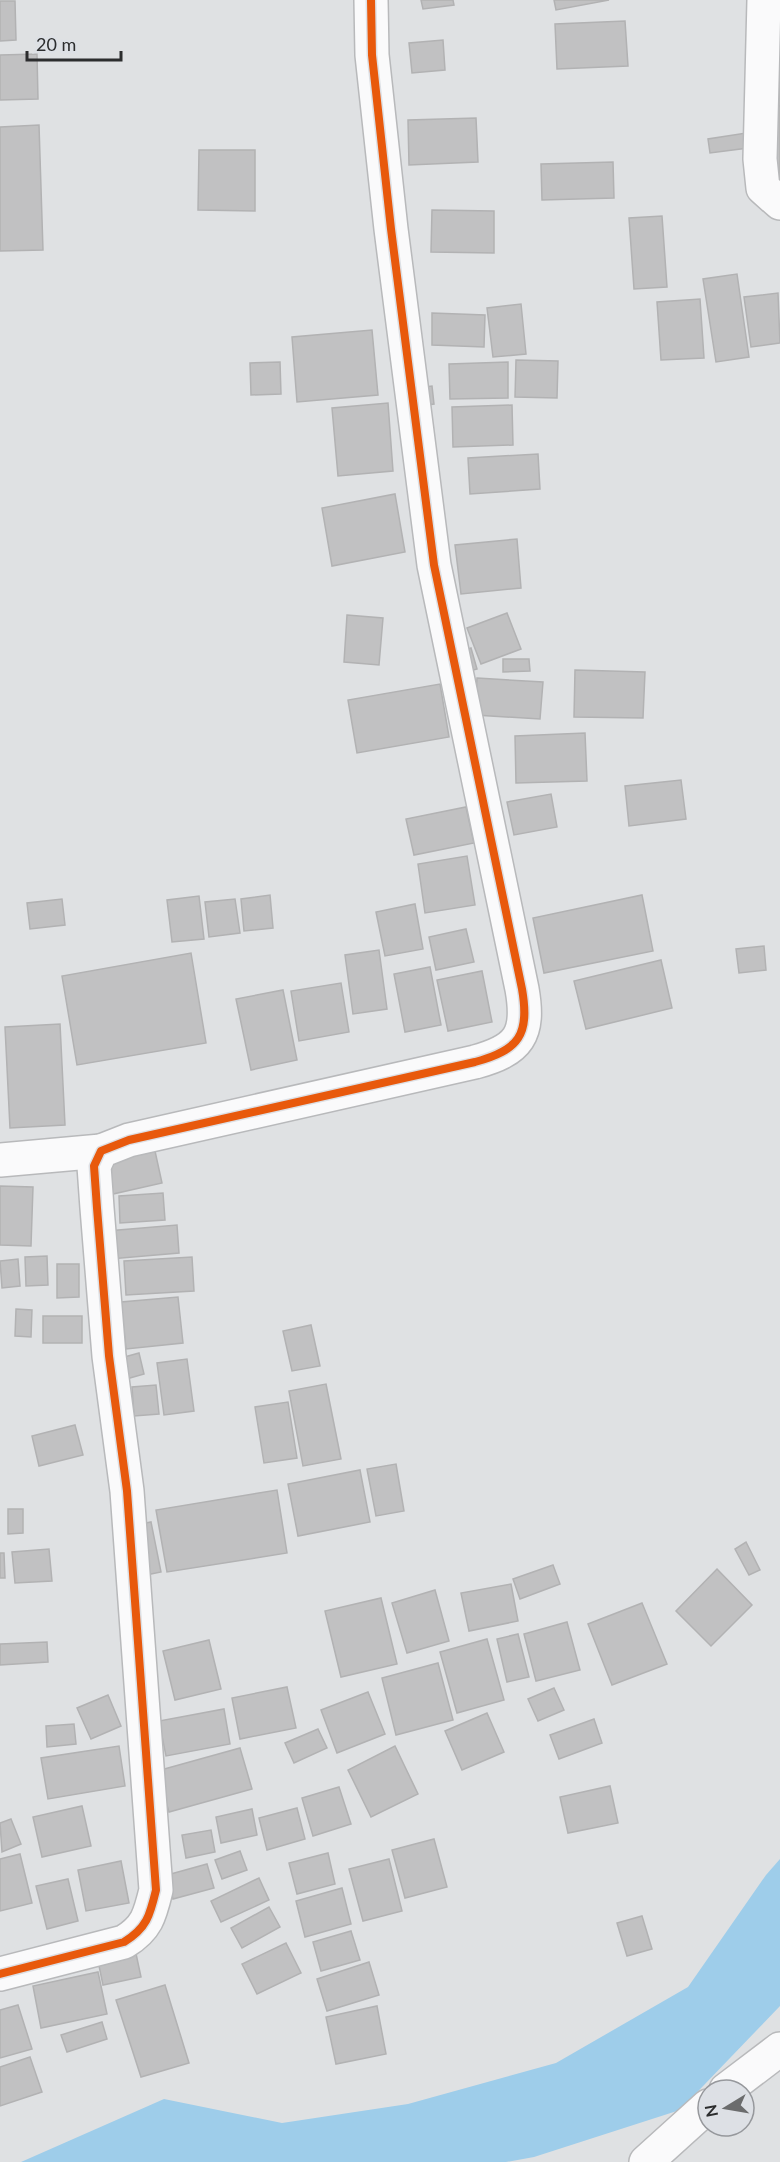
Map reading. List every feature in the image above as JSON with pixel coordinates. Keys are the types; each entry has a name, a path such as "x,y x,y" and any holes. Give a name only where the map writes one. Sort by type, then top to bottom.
{"street":[{"path":"0,1160 101,1151 129,1140 475,1062 500,1055 514,1044 524,1029 526,1011 522,989 429,528 391,229 372,55 371,0"},
{"path":"764,0 760,159 763,188 780,203"},
{"path":"0,1974 124,1942 140,1933 150,1915 156,1890 127,1491 109,1356 97,1208 94,1166 101,1151"},
{"path":"742,2078 780,2049"},
{"path":"646,2162 696,2117"}],"water":[{"path":"780,1859 780,2006 711,2078 696,2078 696,2093 680,2110 534,2157 506,2162 21,2162 164,2099 282,2123 408,2104 556,2063 688,1987 766,1875"}],"building":[{"path":"421,0 453,0 454,5 423,9"},
{"path":"554,0 609,0 556,10"},
{"path":"0,1 15,1 16,40 0,41"},
{"path":"625,21 628,66 557,69 555,24"},
{"path":"443,40 445,70 412,73 409,43"},
{"path":"780,42 780,106 772,105 774,43"},
{"path":"37,54 38,99 0,100 0,55"},
{"path":"772,105 780,106 780,179 772,179"},
{"path":"476,118 478,162 409,165 408,120"},
{"path":"39,125 43,250 0,251 0,127"},
{"path":"746,133 748,148 710,153 708,139"},
{"path":"199,150 255,150 255,211 198,210"},
{"path":"613,162 614,198 542,200 541,164"},
{"path":"432,210 494,211 494,253 431,252"},
{"path":"662,216 667,287 634,289 629,218"},
{"path":"737,274 749,357 716,362 703,279"},
{"path":"778,293 780,343 751,347 744,297"},
{"path":"700,299 704,358 661,360 657,302"},
{"path":"521,304 526,354 493,357 487,308"},
{"path":"432,313 485,315 484,347 432,345"},
{"path":"372,330 378,395 297,402 292,337"},
{"path":"516,360 558,361 557,398 515,397"},
{"path":"280,362 281,394 251,395 250,363"},
{"path":"508,362 508,398 450,399 449,364"},
{"path":"432,386 434,404 419,406 417,388"},
{"path":"388,403 393,471 338,476 332,408"},
{"path":"512,405 513,445 453,447 452,407"},
{"path":"538,454 540,489 470,494 468,458"},
{"path":"395,494 405,552 332,566 322,508"},
{"path":"517,539 521,588 461,594 455,545"},
{"path":"507,613 521,649 481,664 467,628"},
{"path":"347,615 383,618 379,665 344,662"},
{"path":"471,648 477,669 462,673 457,653"},
{"path":"503,659 529,659 530,671 503,672"},
{"path":"575,670 645,672 643,718 574,717"},
{"path":"477,678 543,682 540,719 475,715"},
{"path":"440,684 449,737 357,753 348,700"},
{"path":"585,733 587,781 516,783 515,736"},
{"path":"681,780 686,819 629,826 625,786"},
{"path":"551,794 557,827 514,835 507,802"},
{"path":"466,807 474,843 414,855 406,819"},
{"path":"467,856 475,905 425,913 418,864"},
{"path":"270,895 273,928 244,931 241,899"},
{"path":"642,895 653,951 544,973 533,918"},
{"path":"199,896 204,939 172,942 167,900"},
{"path":"62,899 65,925 30,929 27,903"},
{"path":"235,899 240,933 209,937 205,902"},
{"path":"415,904 423,949 385,956 376,912"},
{"path":"466,929 474,962 436,970 429,937"},
{"path":"764,946 766,970 739,973 736,949"},
{"path":"379,950 387,1009 353,1014 345,955"},
{"path":"191,953 206,1043 77,1065 62,976"},
{"path":"661,960 672,1008 586,1029 574,981"},
{"path":"430,967 441,1025 405,1032 394,974"},
{"path":"482,971 492,1022 448,1031 437,980"},
{"path":"341,983 349,1032 299,1041 291,991"},
{"path":"283,990 297,1060 251,1070 236,999"},
{"path":"60,1024 65,1125 10,1128 5,1027"},
{"path":"153,1142 162,1183 113,1194 104,1152"},
{"path":"0,1186 33,1187 31,1246 0,1245"},
{"path":"163,1193 165,1220 120,1223 119,1196"},
{"path":"177,1225 179,1253 110,1259 107,1231"},
{"path":"47,1256 48,1285 26,1286 25,1257"},
{"path":"192,1257 194,1291 126,1295 124,1261"},
{"path":"18,1259 20,1286 2,1288 0,1261"},
{"path":"57,1264 79,1264 79,1297 57,1298"},
{"path":"178,1297 183,1343 126,1349 121,1302"},
{"path":"16,1309 32,1310 31,1337 15,1336"},
{"path":"43,1316 82,1316 82,1343 43,1343"},
{"path":"311,1325 320,1366 292,1371 283,1331"},
{"path":"139,1353 144,1374 116,1382 110,1361"},
{"path":"187,1359 194,1411 164,1415 157,1363"},
{"path":"326,1384 341,1459 303,1466 289,1391"},
{"path":"156,1385 159,1414 134,1416 132,1387"},
{"path":"288,1402 297,1458 264,1463 255,1407"},
{"path":"75,1425 83,1455 39,1466 32,1436"},
{"path":"396,1464 404,1511 376,1516 367,1469"},
{"path":"360,1470 370,1522 298,1536 288,1484"},
{"path":"277,1490 287,1553 167,1572 156,1510"},
{"path":"8,1509 23,1509 23,1533 8,1534"},
{"path":"151,1522 161,1572 141,1576 131,1526"},
{"path":"746,1542 760,1570 749,1575 735,1549"},
{"path":"49,1549 52,1581 15,1583 12,1552"},
{"path":"0,1553 4,1553 5,1578 0,1578"},
{"path":"553,1565 560,1584 520,1599 513,1579"},
{"path":"717,1569 752,1605 711,1646 676,1611"},
{"path":"511,1584 518,1621 469,1631 461,1593"},
{"path":"435,1590 449,1641 407,1653 392,1603"},
{"path":"381,1598 397,1664 341,1677 325,1611"},
{"path":"642,1603 667,1664 612,1685 588,1624"},
{"path":"567,1622 580,1670 536,1681 524,1634"},
{"path":"518,1634 529,1677 507,1682 497,1639"},
{"path":"487,1639 504,1700 457,1713 440,1652"},
{"path":"209,1640 221,1689 175,1700 163,1651"},
{"path":"47,1642 48,1662 0,1665 0,1644"},
{"path":"438,1663 453,1720 396,1735 382,1678"},
{"path":"287,1687 296,1728 240,1739 232,1698"},
{"path":"554,1688 564,1710 538,1721 528,1699"},
{"path":"368,1692 385,1734 337,1753 321,1710"},
{"path":"108,1695 121,1726 91,1739 77,1708"},
{"path":"224,1709 230,1744 166,1756 159,1721"},
{"path":"487,1713 504,1752 462,1770 445,1731"},
{"path":"594,1719 602,1743 559,1759 550,1735"},
{"path":"74,1724 76,1744 47,1747 46,1726"},
{"path":"318,1729 327,1748 294,1763 285,1743"},
{"path":"119,1746 125,1786 48,1799 41,1758"},
{"path":"395,1746 418,1794 371,1817 348,1770"},
{"path":"240,1748 252,1789 169,1812 157,1771"},
{"path":"610,1786 618,1823 568,1833 560,1797"},
{"path":"339,1787 351,1824 313,1836 302,1798"},
{"path":"82,1806 91,1846 42,1857 33,1817"},
{"path":"297,1808 305,1839 267,1850 259,1818"},
{"path":"252,1809 257,1835 221,1843 216,1817"},
{"path":"11,1819 21,1844 2,1852 0,1823"},
{"path":"211,1830 215,1852 186,1858 182,1835"},
{"path":"434,1839 447,1887 405,1898 392,1850"},
{"path":"240,1851 247,1870 222,1879 215,1860"},
{"path":"328,1853 335,1884 297,1894 289,1863"},
{"path":"20,1854 32,1903 0,1911 0,1859"},
{"path":"389,1859 402,1911 363,1921 349,1869"},
{"path":"121,1861 129,1903 86,1911 78,1870"},
{"path":"207,1864 214,1888 173,1899 167,1875"},
{"path":"259,1878 269,1900 221,1922 211,1901"},
{"path":"68,1879 78,1921 47,1929 36,1886"},
{"path":"342,1888 351,1924 305,1937 296,1901"},
{"path":"269,1907 280,1927 242,1948 231,1928"},
{"path":"642,1916 652,1949 627,1956 617,1923"},
{"path":"351,1931 360,1960 321,1971 313,1942"},
{"path":"286,1943 301,1973 257,1994 242,1964"},
{"path":"135,1949 141,1977 103,1985 97,1956"},
{"path":"369,1962 379,1995 327,2011 317,1979"},
{"path":"98,1972 107,2014 41,2028 33,1986"},
{"path":"165,1985 189,2063 141,2077 116,2000"},
{"path":"18,2005 32,2049 0,2058 0,2010"},
{"path":"377,2006 386,2054 336,2064 326,2017"},
{"path":"102,2022 107,2039 67,2052 61,2035"},
{"path":"30,2057 42,2092 0,2106 0,2067"}],"cycle path":[{"path":"0,1974 124,1942 143,1926 152,1907 156,1890 127,1491 109,1356 97,1208 94,1166 101,1151 129,1140 475,1062 502,1052 511,1046 522,1029 524,1018 522,989 434,565 391,229 372,55 371,0"}]}
